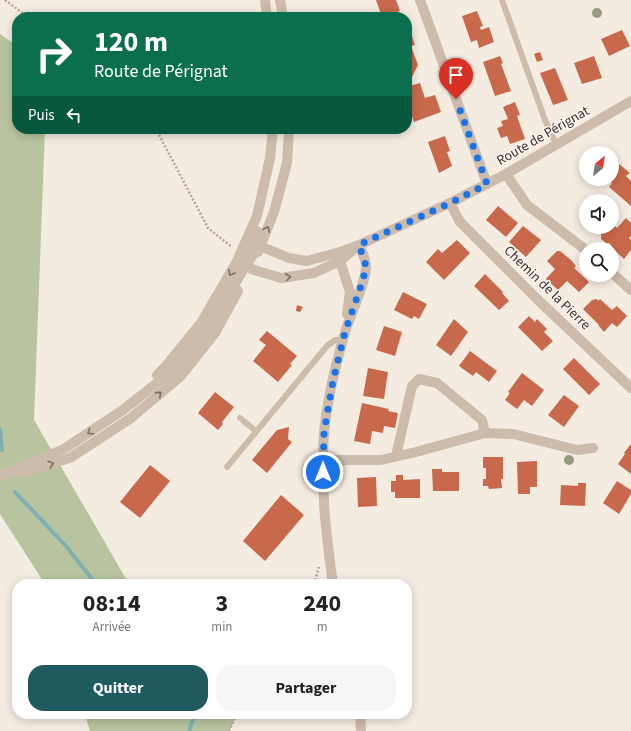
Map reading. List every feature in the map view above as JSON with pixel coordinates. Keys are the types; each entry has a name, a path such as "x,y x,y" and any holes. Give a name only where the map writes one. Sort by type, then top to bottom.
{"street":[{"path":"265,0 266,12"},
{"path":"280,0 282,12"},
{"path":"420,0 487,184"},
{"name":"Route de Pérignat","path":"340,256 359,245 450,203 506,174 631,101"},
{"path":"246,262 270,158 272,134"},
{"path":"0,480 70,458 131,418 181,376 215,333 246,262 263,215 275,165 278,134"},
{"path":"0,476 64,449 123,410 166,366 260,246 274,212 287,163 289,134"},
{"path":"506,174 527,205 579,245"},
{"name":"Chemin de la Pierre","path":"450,203 460,222 537,299 631,388"},
{"path":"332,579 324,507 324,432 333,381 344,336 363,280 366,266 359,245"},
{"path":"260,246 289,258 307,261 340,256"},
{"path":"246,262 281,278 314,273 340,256"},
{"path":"340,256 350,292 344,336"},
{"path":"619,279 631,290"},
{"path":"396,456 412,386 419,379 437,383 482,420 485,433"},
{"path":"323,460 381,460 485,433 513,434 577,450 593,448"},
{"path":"360,719 361,731"}],"lane":[{"path":"502,0 545,120 556,144"},
{"path":"227,467 327,346 344,336"},
{"path":"240,418 256,431"}],"path":[{"path":"5,0 21,12"},
{"path":"159,134 208,228 246,262"},
{"path":"229,731 235,719"}],"green space":[{"path":"0,34 12,42 12,134 45,134 34,420 126,579 42,579 0,514"},
{"path":"86,719 235,719 229,731 90,731"}],"building":[{"path":"376,0 396,0 400,11 380,12"},
{"path":"477,11 483,26 480,27 481,30 489,27 494,42 479,48 477,40 471,42 462,16"},
{"path":"622,30 630,46 609,56 601,39"},
{"path":"412,36 415,45 412,46"},
{"path":"412,49 418,65 412,77"},
{"path":"540,52 543,60 537,62 534,54"},
{"path":"500,56 503,63 501,64 511,91 495,96 483,62"},
{"path":"594,56 602,78 582,84 574,63"},
{"path":"555,68 568,100 553,105 540,73"},
{"path":"420,83 425,98 435,95 441,112 414,122 412,116 412,85"},
{"path":"515,102 520,115 517,116 525,139 510,144 507,136 501,138 497,128 503,126 501,121 508,119 503,107"},
{"path":"445,136 450,151 447,152 452,166 439,173 428,142"},
{"path":"619,164 630,173 626,176 631,181 631,206 619,194 609,187 619,186"},
{"path":"498,206 518,223 506,237 486,220"},
{"path":"626,218 631,223 631,236 629,238 631,240 631,250 624,259 619,254 619,242 605,242 601,239 601,234 619,234 619,226"},
{"path":"523,226 541,240 526,257 509,242"},
{"path":"457,240 470,253 444,280 426,262 438,249 442,253"},
{"path":"557,251 560,251 576,266 574,268 579,273 579,282 589,282 579,292 567,281 558,290 546,279 555,269 547,261"},
{"path":"485,274 503,292 502,293 509,301 499,310 474,286"},
{"path":"403,292 427,304 419,319 414,316 412,319 394,310"},
{"path":"597,299 598,301 600,299 612,310 617,306 627,316 617,327 612,323 604,332 583,309 592,300"},
{"path":"297,305 303,307 300,312 296,311"},
{"path":"529,316 535,322 537,319 547,329 544,332 553,341 542,351 518,327"},
{"path":"454,319 468,332 451,356 436,345"},
{"path":"384,326 402,332 395,356 376,350"},
{"path":"267,331 297,356 290,364 292,365 278,382 253,361 266,345 259,340"},
{"path":"470,351 497,371 489,382 476,372 473,376 459,366"},
{"path":"574,358 600,384 589,395 563,369"},
{"path":"368,368 388,372 384,399 363,396"},
{"path":"522,373 544,390 532,406 524,400 517,409 505,400 510,393 508,392"},
{"path":"215,392 234,407 222,422 223,424 218,430 198,413"},
{"path":"564,395 579,406 564,427 548,415"},
{"path":"362,403 389,409 388,411 398,413 395,428 384,426 383,433 372,431 370,444 354,441"},
{"path":"289,427 288,439 292,442 267,473 252,460 277,430"},
{"path":"631,445 631,474 618,464"},
{"path":"483,457 503,457 503,479 501,479 502,488 489,489 488,486 483,486 483,479 486,479 486,468 483,468"},
{"path":"537,461 537,487 530,487 530,494 518,494 517,462"},
{"path":"150,465 170,481 140,518 120,502"},
{"path":"432,469 442,469 442,472 459,472 459,491 433,491"},
{"path":"396,475 403,475 403,480 420,479 420,498 395,498 395,492 391,492 391,481 396,481"},
{"path":"376,477 377,506 358,507 357,478"},
{"path":"617,481 631,490 631,494 619,514 603,503"},
{"path":"578,483 586,483 585,506 560,505 561,485 578,486"},
{"path":"281,495 304,515 265,561 243,541"}],"waterway":[{"path":"0,430 2,450"},
{"path":"15,492 65,545 92,579"},
{"path":"189,731 193,719"}],"route":[{"path":"323,472 324,432 333,381 345,332 363,280 366,266 359,245 420,218 487,184 456,99"}]}
